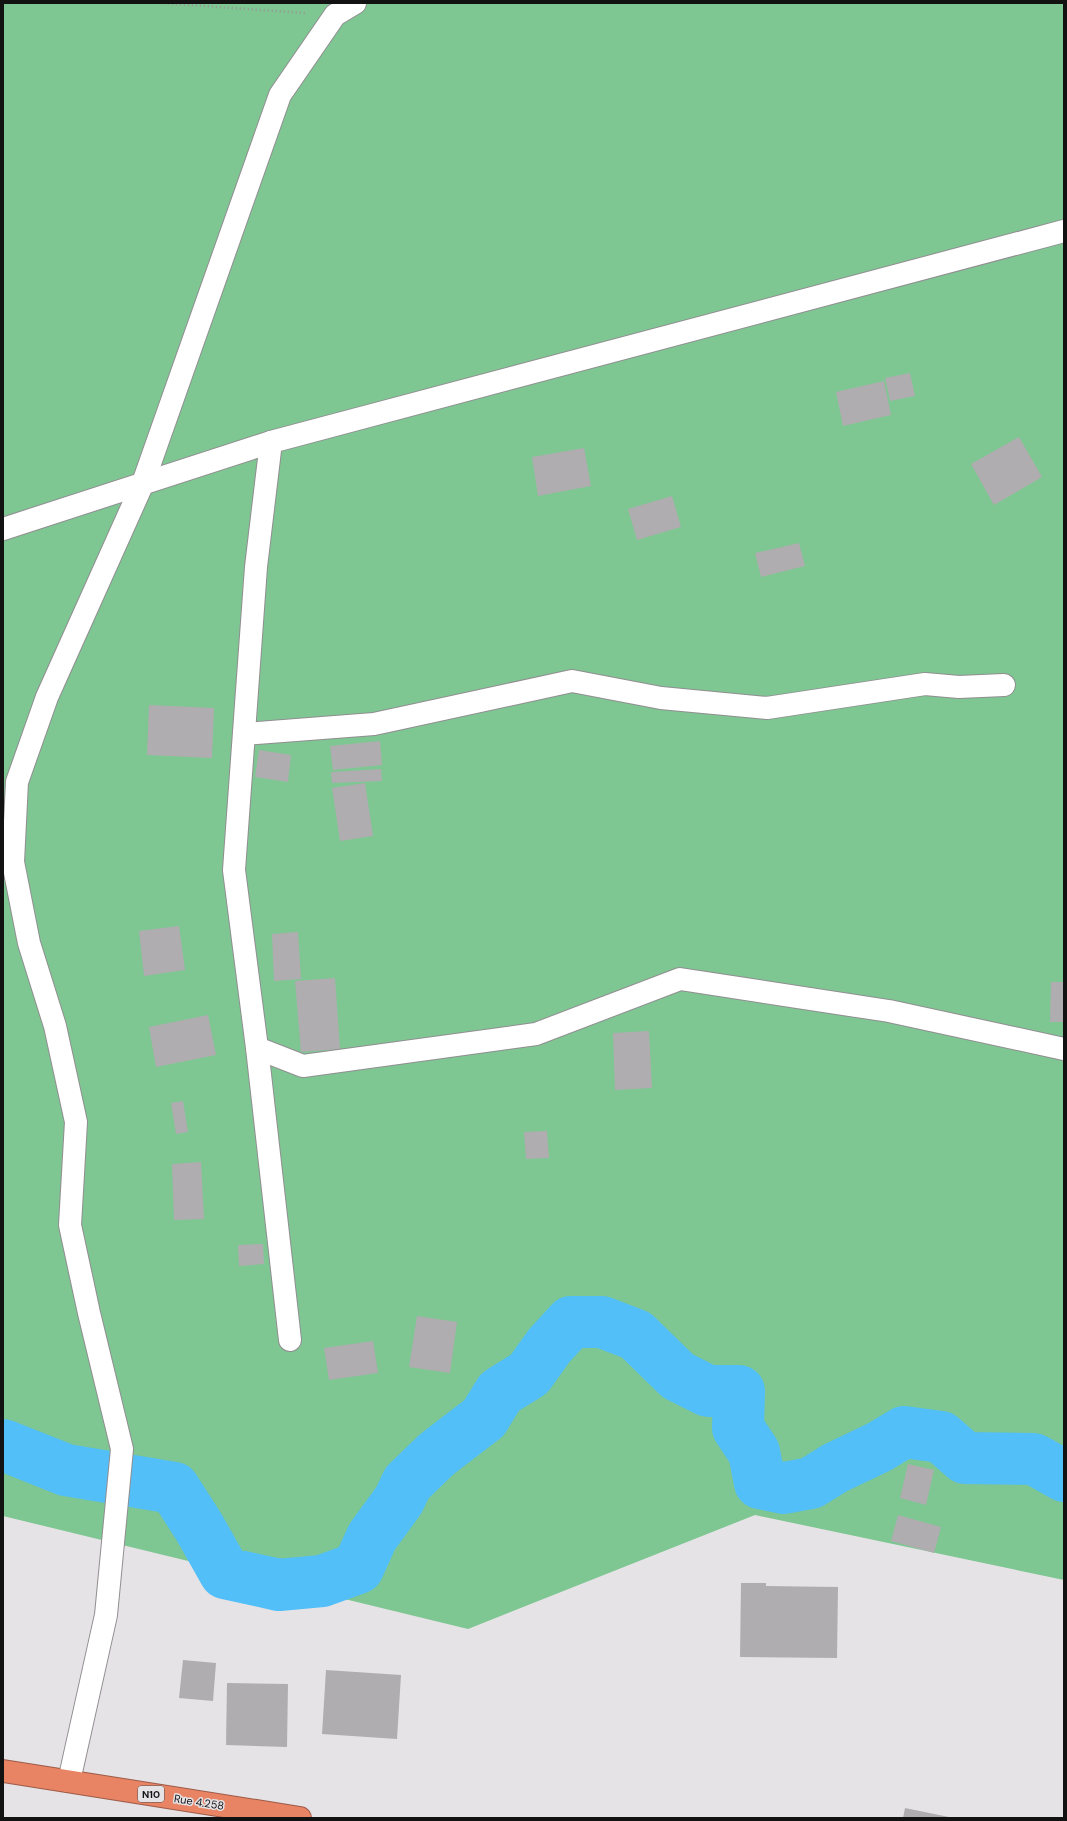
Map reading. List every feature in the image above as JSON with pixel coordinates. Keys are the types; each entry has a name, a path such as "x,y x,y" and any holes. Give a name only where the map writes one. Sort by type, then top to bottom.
{"highway":[{"name":"Rue 4.258","path":"3,1771 300,1818"}],"street":[{"path":"69,1781 106,1615 122,1449 89,1313 70,1225 76,1122 55,1026 29,943 13,862 17,782 47,697 143,484 280,95 335,15 355,3"},
{"path":"3,529 271,442 1064,231"},
{"path":"271,442 256,568 234,870 257,1048 290,1340"},
{"path":"244,734 374,724 572,681 661,698 766,708 925,684 959,687 1004,685"},
{"path":"257,1048 303,1066 536,1034 680,979 889,1011 1064,1049"}],"path":[{"path":"160,3 335,15"}],"green space":[{"path":"3,3 1064,3 1064,1580 755,1515 468,1629 3,1516"}],"building":[{"path":"910,373 915,396 890,401 885,378"},
{"path":"884,381 891,415 843,426 836,392"},
{"path":"1019,437 1042,477 994,505 971,464"},
{"path":"584,448 591,486 538,496 532,457"},
{"path":"672,496 681,527 637,540 628,509"},
{"path":"799,543 805,566 761,577 755,553"},
{"path":"149,705 214,708 212,758 147,755"},
{"path":"380,741 382,765 333,770 330,746"},
{"path":"259,750 291,755 288,782 255,777"},
{"path":"381,769 382,781 332,783 331,772"},
{"path":"365,783 373,836 340,841 332,788"},
{"path":"179,926 185,970 144,976 139,931"},
{"path":"298,932 301,979 274,981 272,934"},
{"path":"335,978 340,1049 301,1052 295,981"},
{"path":"1051,982 1064,982 1064,1022 1050,1022"},
{"path":"208,1015 216,1055 156,1067 149,1027"},
{"path":"649,1031 652,1088 615,1090 613,1033"},
{"path":"183,1101 188,1132 176,1134 171,1103"},
{"path":"547,1131 549,1158 526,1159 524,1132"},
{"path":"201,1162 204,1219 174,1220 172,1164"},
{"path":"263,1244 264,1264 239,1266 238,1245"},
{"path":"417,1316 457,1322 450,1373 409,1367"},
{"path":"373,1341 378,1373 329,1380 324,1348"},
{"path":"908,1464 934,1470 926,1505 900,1498"},
{"path":"898,1515 941,1527 934,1553 891,1541"},
{"path":"741,1583 766,1583 766,1586 838,1587 837,1658 740,1657"},
{"path":"183,1660 216,1663 213,1701 179,1698"},
{"path":"326,1670 401,1675 397,1739 322,1734"},
{"path":"227,1683 288,1684 287,1747 226,1745"},
{"path":"905,1808 949,1817 949,1818 903,1818"}],"waterway":[{"path":"3,1445 66,1470 174,1488 199,1527 225,1573 279,1585 322,1581 358,1568 372,1537 399,1500 407,1483 437,1454 484,1418 500,1392 529,1374 549,1346 571,1322 602,1322 636,1335 678,1376 708,1391 739,1391 738,1428 754,1452 760,1483 784,1488 811,1483 835,1468 879,1447 904,1432 941,1437 965,1458 1034,1459 1064,1476"}]}
